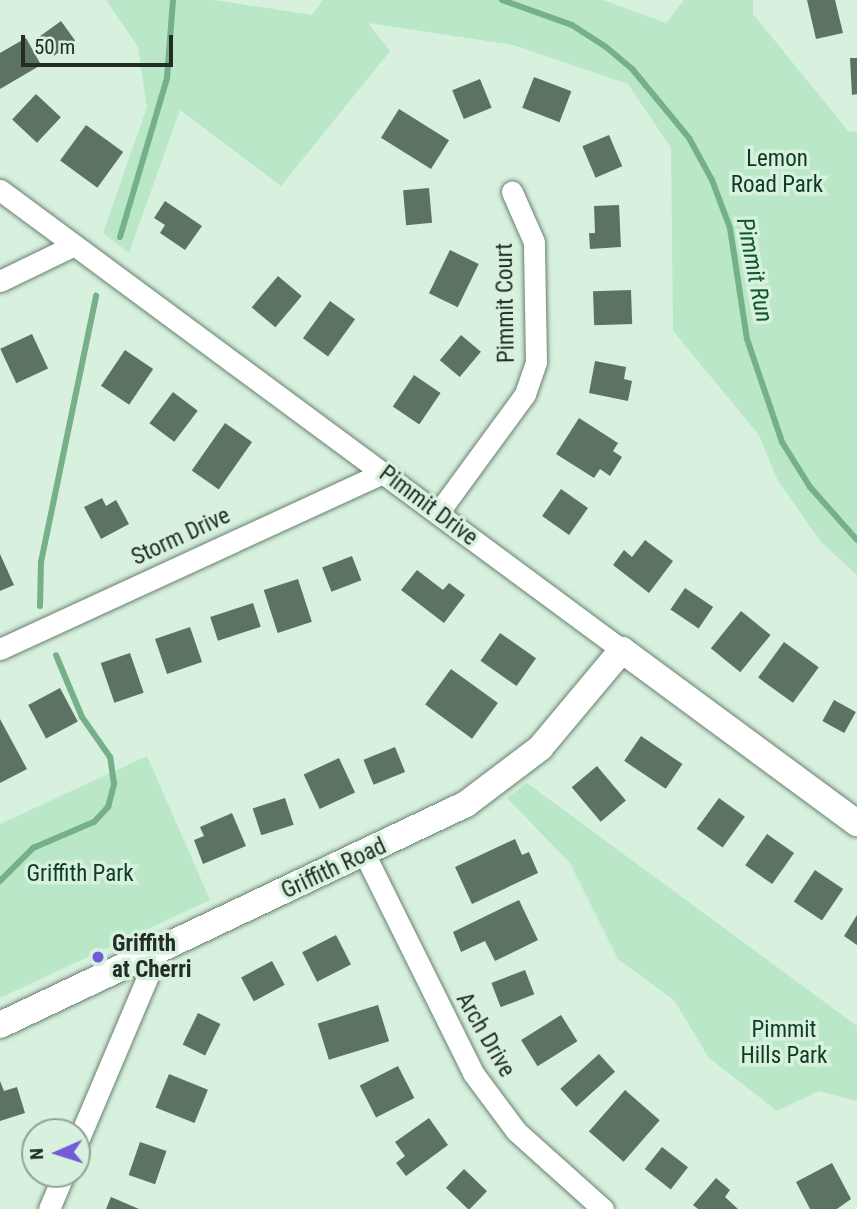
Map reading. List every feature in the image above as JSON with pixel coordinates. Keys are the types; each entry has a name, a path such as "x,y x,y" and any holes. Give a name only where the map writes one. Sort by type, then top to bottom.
{"street":[{"name":"Pimmit Drive","path":"0,190 857,822"},
{"name":"Pimmit Court","path":"438,513 525,394 536,362 534,242 512,192"},
{"path":"0,281 74,245"},
{"name":"Storm Drive","path":"0,649 383,472"},
{"name":"Griffith Road","path":"0,1025 456,810 520,765 574,712 622,650"},
{"name":"Arch Drive","path":"365,855 473,1073 516,1131 603,1209"},
{"path":"88,1118 158,952"},
{"path":"49,1209 58,1188"}],"green space":[{"name":"Lemon Road Park","path":"106,0 214,0 312,15 323,0 603,0 666,23 684,0 753,0 753,14 849,132 857,131 857,575 820,541 777,479 759,435 673,331 671,148 628,84 513,45 368,23 390,51 281,186 180,110 129,253 103,233 147,107 138,47"},
{"name":"Griffith Park","path":"147,756 210,900 0,998 0,824"},
{"name":"Pimmit Hills Park","path":"527,783 857,1026 857,1101 819,1091 777,1111 709,1058 674,1000 618,959 570,863 507,798"}],"building":[{"path":"807,0 835,0 843,33 816,39"},
{"path":"61,21 75,40 54,56 40,36"},
{"path":"26,38 41,65 0,89 0,53"},
{"path":"850,58 857,58 857,94 852,95"},
{"path":"534,77 571,91 560,122 522,108"},
{"path":"480,79 492,108 464,119 452,90"},
{"path":"36,94 61,117 37,143 12,120"},
{"path":"399,109 449,140 431,169 381,138"},
{"path":"86,125 123,152 97,188 60,161"},
{"path":"609,135 622,166 596,178 582,146"},
{"path":"429,188 432,223 406,225 403,190"},
{"path":"165,201 202,226 185,250 160,233 165,225 154,218"},
{"path":"619,205 621,247 590,249 589,233 595,233 594,206"},
{"path":"450,250 479,264 458,307 429,293"},
{"path":"278,276 302,296 275,327 252,307"},
{"path":"631,290 632,324 594,325 593,291"},
{"path":"330,301 355,319 328,356 303,338"},
{"path":"32,334 48,368 16,383 0,349"},
{"path":"461,335 481,352 460,377 440,360"},
{"path":"125,350 153,369 129,405 101,386"},
{"path":"595,361 626,367 624,379 632,381 628,401 589,393"},
{"path":"414,375 441,393 419,424 393,407"},
{"path":"173,392 198,411 174,442 150,423"},
{"path":"579,418 618,443 613,451 622,457 610,476 600,469 594,478 556,454"},
{"path":"225,423 252,442 219,489 192,471"},
{"path":"561,489 588,508 569,535 542,516"},
{"path":"102,498 106,506 116,500 129,524 101,539 84,507"},
{"path":"645,540 673,561 649,593 613,565 624,550 632,557"},
{"path":"0,554 14,585 0,591"},
{"path":"352,556 361,580 331,592 322,567"},
{"path":"417,570 443,590 449,583 465,595 444,623 401,590"},
{"path":"298,579 312,622 278,633 264,590"},
{"path":"685,588 713,607 699,629 670,610"},
{"path":"253,603 261,627 218,641 210,617"},
{"path":"741,611 771,635 740,672 711,648"},
{"path":"190,627 202,662 167,674 155,639"},
{"path":"500,633 536,658 517,686 480,661"},
{"path":"784,642 819,667 793,703 758,678"},
{"path":"130,653 144,693 114,703 101,663"},
{"path":"451,669 498,703 472,739 425,705"},
{"path":"60,688 78,722 46,738 28,705"},
{"path":"834,700 856,712 844,733 822,721"},
{"path":"0,719 27,769 0,783"},
{"path":"641,736 682,764 666,789 624,761"},
{"path":"395,747 405,772 374,785 363,760"},
{"path":"339,758 355,792 320,809 304,774"},
{"path":"597,766 626,800 601,822 572,787"},
{"path":"285,798 294,825 261,835 253,809"},
{"path":"719,798 745,817 723,848 697,829"},
{"path":"232,813 246,846 203,864 194,840 204,836 200,827"},
{"path":"767,834 794,853 772,884 745,865"},
{"path":"515,839 522,855 529,852 538,873 472,904 455,867"},
{"path":"815,870 843,889 822,921 794,902"},
{"path":"519,900 538,940 495,961 485,941 461,952 453,932"},
{"path":"857,915 857,945 844,936"},
{"path":"336,935 351,964 317,982 302,952"},
{"path":"272,961 285,985 254,1001 241,977"},
{"path":"525,970 534,994 501,1007 491,983"},
{"path":"378,1005 389,1041 329,1060 318,1023"},
{"path":"198,1013 220,1024 205,1055 183,1044"},
{"path":"561,1015 577,1041 538,1066 521,1040"},
{"path":"599,1054 615,1072 576,1107 560,1089"},
{"path":"398,1066 414,1098 376,1118 360,1086"},
{"path":"169,1074 208,1090 194,1123 156,1107"},
{"path":"0,1081 4,1091 17,1087 25,1113 0,1121"},
{"path":"625,1090 660,1120 624,1162 589,1132"},
{"path":"429,1118 448,1145 406,1176 396,1163 405,1156 395,1142"},
{"path":"140,1142 166,1151 155,1184 129,1175"},
{"path":"662,1147 688,1167 671,1189 645,1169"},
{"path":"832,1163 851,1199 837,1209 810,1209 796,1182"},
{"path":"464,1169 487,1191 468,1209 446,1188"},
{"path":"716,1178 730,1190 725,1197 738,1209 698,1209 693,1205"},
{"path":"111,1197 139,1209 106,1209"}],"waterway":[{"path":"120,237 167,78 173,0"},
{"name":"Pimmit Run","path":"502,0 572,25 606,47 633,70 689,138 712,180 730,228 747,339 782,442 810,487 857,540"},
{"path":"40,606 41,562 96,296"},
{"path":"0,881 33,848 94,822 108,807 114,784 110,757 82,717 56,655"}],"place":[{"name":"Griffith at Cherri","path":"98,957"}]}
